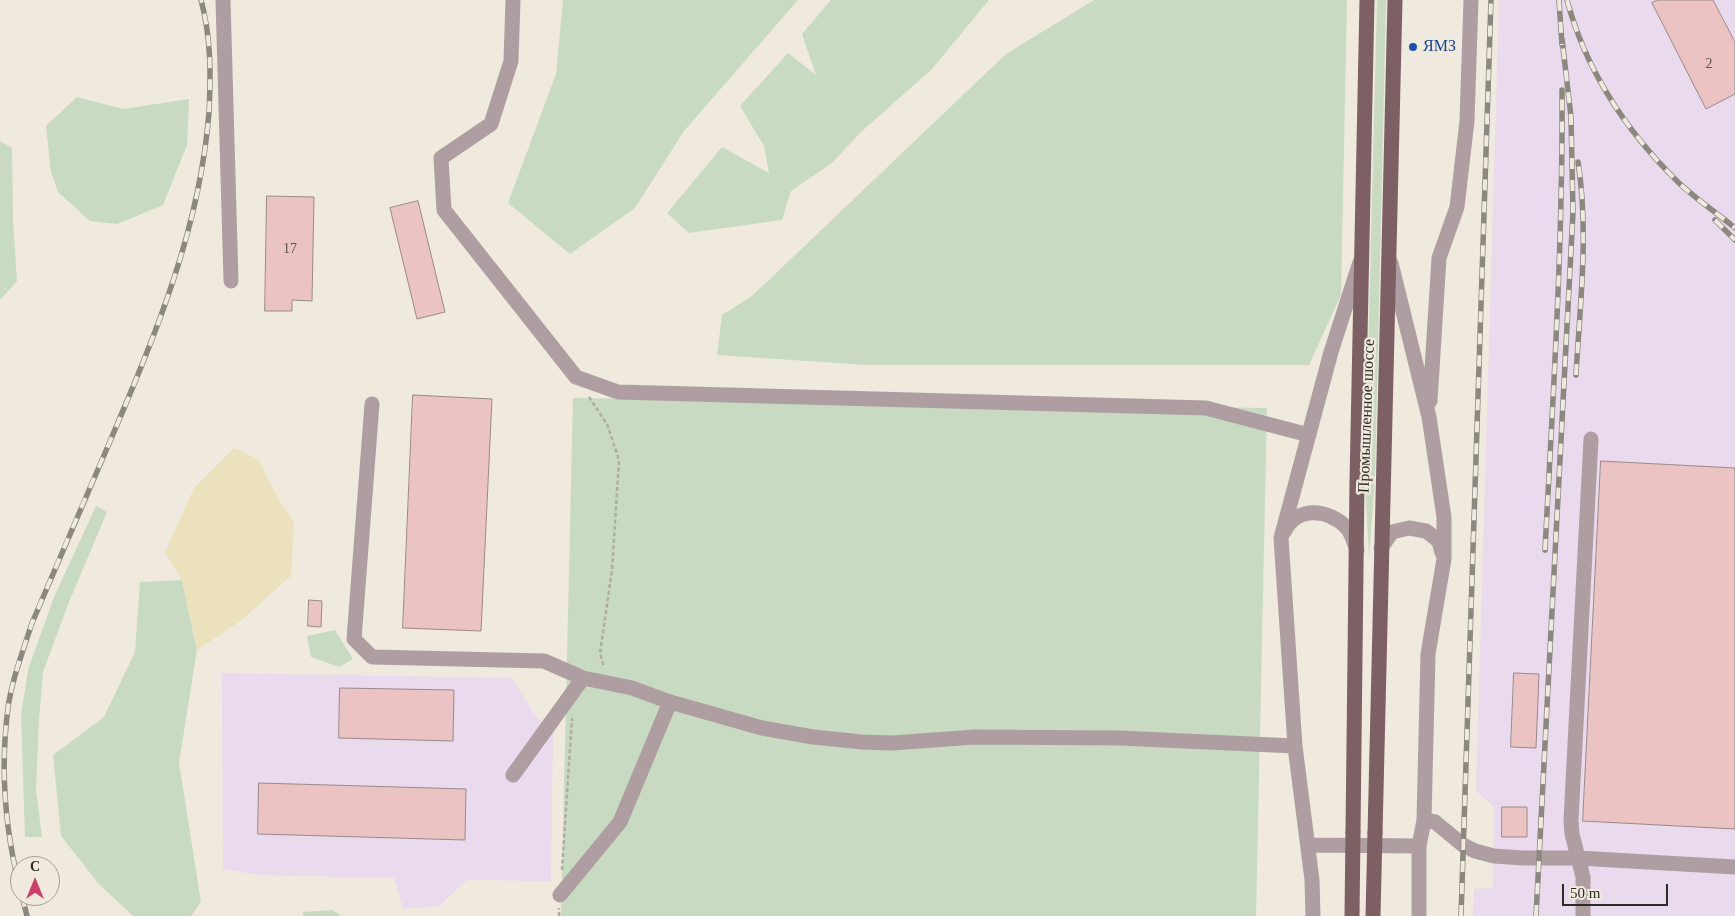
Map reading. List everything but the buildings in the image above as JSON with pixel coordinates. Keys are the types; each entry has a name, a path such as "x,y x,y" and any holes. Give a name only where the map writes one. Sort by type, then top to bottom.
{"main road":[{"name":"Промышленное шоссе","path":"1352,916 1361,258 1367,0"},
{"name":"Промышленное шоссе","path":"1373,916 1395,0"}],"street":[{"path":"223,0 231,281"},
{"path":"513,0 511,61 491,124 441,158 444,210 576,377 618,392 1206,408 1308,435"},
{"path":"1429,417 1439,258 1457,207 1467,121 1471,0"},
{"path":"1390,256 1429,417 1444,518 1444,558 1428,654 1424,820 1419,846 1418,916"},
{"path":"1312,916 1312,880 1295,746 1281,538 1330,352 1361,258"},
{"path":"372,404 354,638 372,657 544,661 579,684 610,683 762,728 813,737 862,742 975,737 1109,738 1295,746"},
{"path":"1583,916 1583,877 1571,820 1591,439"},
{"path":"1281,538 1287,525 1297,517 1308,513 1321,512 1334,516 1348,530 1357,550"},
{"path":"1381,548 1392,532 1409,528 1426,531 1439,541 1444,558"},
{"path":"513,775 579,684"},
{"path":"560,895 620,822 670,702"},
{"path":"1424,820 1436,822 1463,845 1494,856 1578,858 1735,867"},
{"path":"1308,845 1419,846"}],"path":[{"path":"576,377 607,424 619,460 612,570 600,652 610,683"},
{"path":"559,916 579,684"}],"shaded area":[{"path":"1499,0 1735,0 1735,916 1473,916 1474,889 1493,888 1494,807 1476,791"},
{"path":"222,673 512,678 537,718 549,725 553,731 551,881 467,880 439,906 403,909 394,878 259,875 223,869"}],"green space":[{"path":"563,0 798,0 684,131 635,208 570,254 508,203 556,74"},
{"path":"831,0 989,0 932,69 860,133 832,163 791,191 782,220 689,233 667,213 722,147 769,173 764,146 740,106 788,53 816,75 802,34"},
{"path":"1094,0 1347,0 1341,295 1309,365 867,365 717,355 722,315 752,296 1006,54"},
{"path":"1377,0 1386,0 1375,478 1369,558 1365,478"},
{"path":"77,97 123,109 189,99 187,145 163,205 117,224 90,221 58,192 51,172 46,126"},
{"path":"0,141 12,148 13,220 17,281 0,300"},
{"path":"573,398 1267,408 1256,916 561,916"},
{"path":"96,506 107,512 69,602 43,672 36,790 42,837 25,837 21,715 28,670 54,597"},
{"path":"182,580 197,650 179,763 201,902 191,916 133,916 98,883 61,836 53,755 104,717 135,652 140,582"},
{"path":"335,630 353,659 339,667 311,657 307,636"},
{"path":"332,910 342,916 304,916 303,912"}],"sand":[{"path":"234,448 258,459 279,500 294,522 291,576 239,622 197,650 182,580 165,552 194,488"}],"railway":[{"path":"13,856 5,799 4,777 8,708 12,686 32,623 144,360 174,280 196,198 204,155 210,84 210,56 201,0"},
{"path":"1461,916 1491,0"},
{"path":"1559,0 1562,45"},
{"path":"1567,0 1575,26 1597,76 1642,143 1692,195 1735,228"},
{"path":"1536,916 1573,212 1571,117 1562,39"},
{"path":"1545,550 1559,263 1562,90"},
{"path":"1576,375 1583,241 1583,215 1578,162"},
{"path":"1715,220 1735,240"},
{"path":"24,906 27,916"}],"place":[{"name":"ЯМЗ","path":"1413,47"}]}
